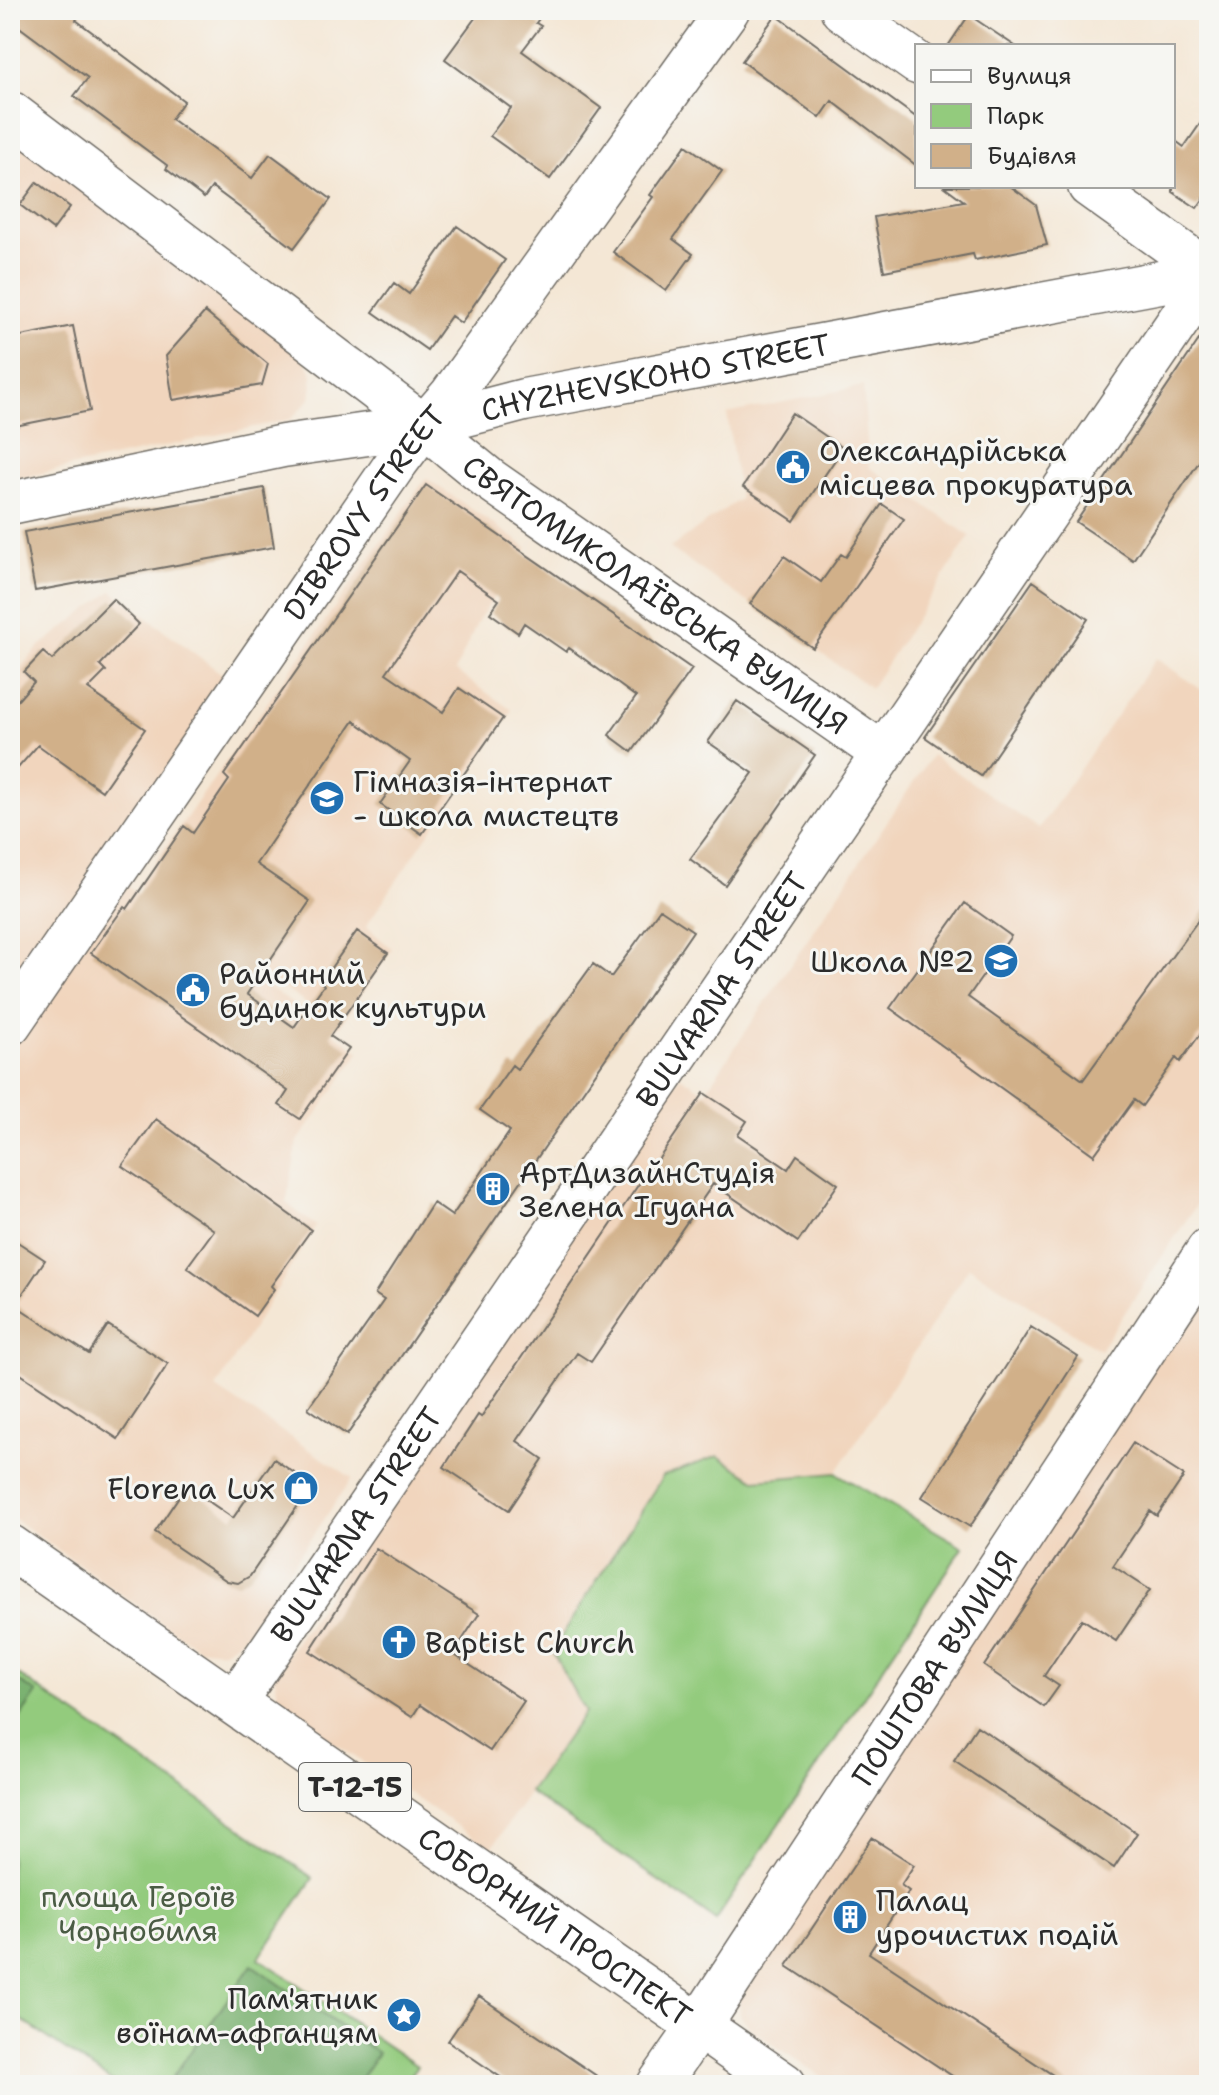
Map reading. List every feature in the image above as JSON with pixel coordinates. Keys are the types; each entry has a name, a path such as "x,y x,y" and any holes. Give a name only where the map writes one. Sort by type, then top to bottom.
{"main road":[{"name":"ПОШТОВА ВУЛИЦЯ","path":"699,2026 1209,1250"},
{"name":"СОБОРНИЙ ПРОСПЕКТ","path":"10,1547 784,2085"}],"street":[{"name":"DIBROVY STREET","path":"10,1024 424,426 451,395 728,10"},
{"path":"842,10 915,62"},
{"name":"СВЯТОМИКОЛАЇВСЬКА ВУЛИЦЯ","path":"10,112 424,426 489,479 882,753"},
{"path":"1092,188 1209,273"},
{"name":"CHYZHEVSKOHO STREET","path":"10,503 283,446 424,426 524,400 1209,273"},
{"name":"BULVARNA STREET","path":"234,1703 1209,273"},
{"name":"ПОШТОВА ВУЛИЦЯ","path":"658,2085 699,2026"}],"shaded area":[{"path":"10,137 303,356 313,375 310,399 291,419 10,480"},
{"path":"863,386 869,467 970,536 871,688 670,548 740,499 727,414"},
{"name":"Гімназія-інтернат - школа мистецтв","path":"426,478 528,548 479,619 455,671 512,710 366,926 392,949 339,1027 139,885"},
{"path":"112,591 230,680 10,998 10,680 40,646"},
{"path":"1156,658 1209,695 1209,1186 1100,1350 969,1267 836,1473 755,1480 718,1456 585,1712 491,1849 280,1706 274,1674 680,1076 705,1092 932,755 1039,829"},
{"path":"124,884 360,1052 298,1141 286,1203 316,1226 216,1388 352,1478 243,1638 222,1651 198,1648 10,1516 10,1048"},
{"path":"1209,1270 1209,2085 834,2085 753,2031 740,2015 739,1991"}],"green space":[{"path":"718,1456 755,1480 836,1473 963,1547 716,1920 529,1792 585,1712 552,1651 663,1476"},
{"name":"площа Героїв Чорнобиля","path":"13,1671 313,1878 259,1958 417,2066 405,2085 117,2085 10,2012 10,1676"},
{"path":"14,1678 37,1693 10,1732 10,1684"},
{"path":"252,1965 378,2053 356,2085 167,2085"}],"building":[{"path":"10,10 83,10 76,20 184,101 171,119 252,178 270,154 331,199 294,248 212,187 204,198 166,169 168,166 74,96 88,78 10,20"},
{"path":"481,10 545,10 536,23 541,26 522,51 601,108 550,179 490,136 511,108 445,59"},
{"path":"776,15 915,117 915,164 832,101 820,118 742,61"},
{"path":"969,15 1012,44 949,44"},
{"path":"1209,111 1209,191 1197,208 1173,192 1175,140 1184,147"},
{"path":"686,145 722,171 673,239 693,254 666,291 613,252"},
{"path":"37,182 70,207 53,230 20,205"},
{"path":"947,188 1013,188 1036,205 1047,245 975,260 973,254 884,271 874,217 964,201"},
{"path":"457,226 505,260 461,323 451,316 427,350 373,312 394,283 409,294"},
{"path":"205,312 268,364 262,385 173,400 166,356"},
{"path":"1209,325 1209,447 1133,560 1076,522"},
{"path":"73,326 90,411 10,427 10,338"},
{"name":"Олександрійська місцева прокуратура","path":"792,413 843,448 794,521 743,487"},
{"name":"Гімназія-інтернат - школа мистецтв","path":"426,485 692,669 632,752 609,735 636,697 569,648 566,652 524,623 518,633 490,613 499,600 457,571 386,673 443,712 459,688 503,718 422,834 380,804 410,761 354,721 256,864 310,901 247,994 294,1027 357,931 388,953 330,1036 349,1049 300,1119 279,1105 288,1091 91,953 124,907 127,909 184,826 193,833 229,780 224,775"},
{"path":"264,488 274,547 35,591 24,532"},
{"path":"882,504 904,519 813,648 750,604 784,556 821,582 841,554 846,557"},
{"path":"1033,581 1088,619 981,776 925,737"},
{"path":"113,599 139,624 100,665 106,671 88,689 145,729 102,791 38,745 10,777 10,709 34,682 24,672 43,652 52,660"},
{"path":"737,701 815,755 725,885 690,859 753,773 708,742"},
{"path":"965,903 1011,936 968,997 1083,1080 1209,905 1209,1022 1180,1062 1176,1058 1142,1106 1134,1100 1094,1155 890,1008"},
{"path":"660,909 693,931 347,1435 308,1408 384,1300 375,1294 433,1203 452,1216 510,1131 480,1110 512,1065 517,1069 593,964 611,977"},
{"path":"704,1093 747,1121 738,1135 788,1169 797,1155 838,1184 798,1242 713,1184 591,1362 577,1353 517,1441 543,1459 509,1510 444,1467"},
{"path":"156,1119 311,1230 271,1286 274,1289 255,1316 187,1267 214,1230 122,1166"},
{"path":"10,1237 45,1260 15,1305 89,1354 108,1325 168,1364 118,1439 10,1367"},
{"path":"1031,1327 1078,1357 970,1527 922,1497"},
{"path":"1133,1443 1184,1476 1157,1516 1150,1511 1113,1566 1150,1590 1116,1641 1082,1619 1044,1676 1059,1686 1044,1707 984,1666"},
{"path":"274,1459 312,1485 250,1576 238,1583 227,1581 155,1532 186,1486 233,1518"},
{"path":"376,1548 479,1614 453,1654 524,1701 490,1751 420,1705 412,1717 310,1651"},
{"path":"977,1726 1137,1833 1114,1868 954,1761"},
{"path":"872,1838 914,1865 901,1885 909,1891 869,1953 1068,2085 966,2085 787,1966"},
{"path":"479,1996 610,2085 512,2085 448,2041"}],"place":[{"name":"Олександрійська місцева прокуратура","path":"793,467"},
{"name":"Гімназія-інтернат - школа мистецтв","path":"327,798"},
{"name":"Школа №2","path":"1001,961"},
{"name":"Районний будинок культури","path":"193,990"},
{"name":"АртДизайнСтудія Зелена Ігуана","path":"493,1189"},
{"name":"Florena Lux","path":"301,1488"},
{"name":"Baptist Church","path":"399,1642"},
{"name":"Палац урочистих подій","path":"850,1917"},
{"name":"Пам'ятник воїнам-афганцям","path":"404,2015"}]}
